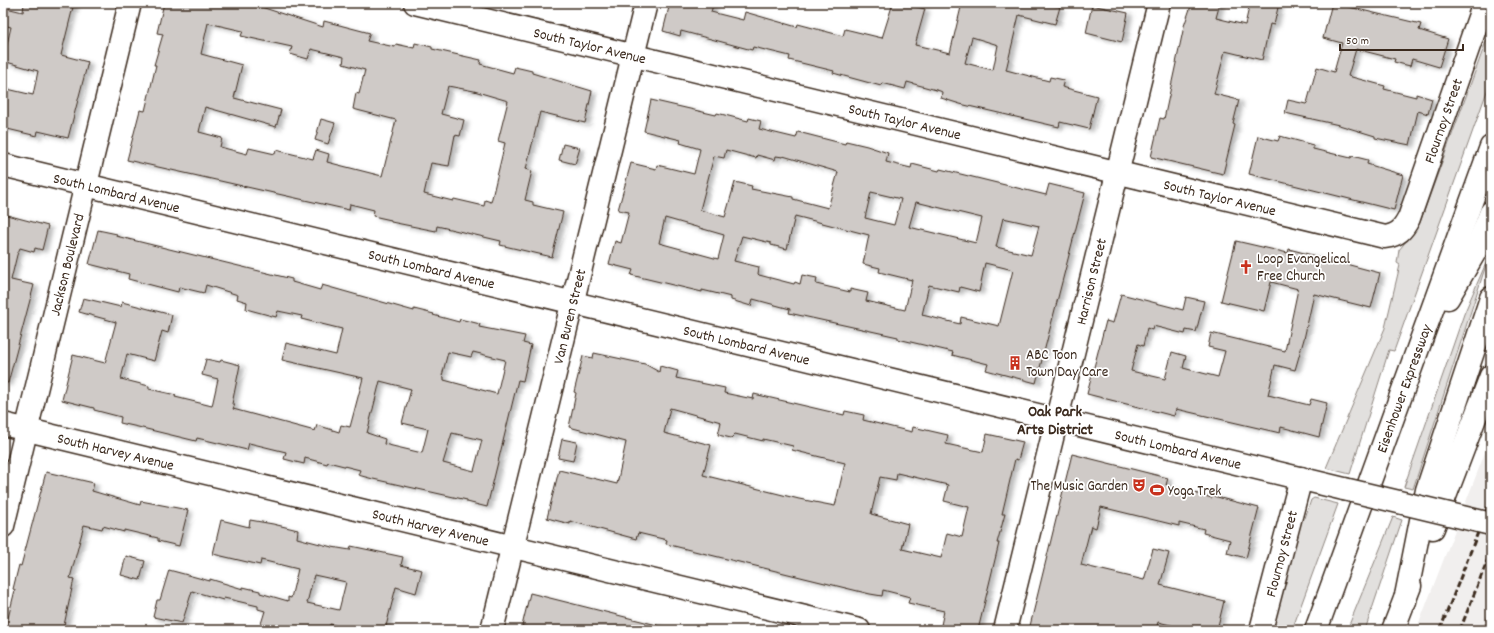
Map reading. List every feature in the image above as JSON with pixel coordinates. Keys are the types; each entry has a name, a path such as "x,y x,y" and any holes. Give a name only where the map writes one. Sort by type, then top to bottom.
{"main road":[{"name":"Jackson Boulevard","path":"3,526 130,3"},
{"name":"South Taylor Avenue","path":"415,3 1376,236 1395,236"},
{"name":"Van Buren Street","path":"492,630 646,3"},
{"name":"Harrison Street","path":"1005,630 1159,3"},
{"name":"Flournoy Street","path":"1395,236 1404,227 1409,218 1482,3"},
{"name":"Eisenhower Expressway","path":"1316,630 1491,146"},
{"name":"South Lombard Avenue","path":"3,165 1491,524"},
{"path":"1420,345 1475,252 1491,212"},
{"path":"1405,600 1427,490 1491,298"},
{"path":"1393,630 1491,376"},
{"name":"South Harvey Avenue","path":"3,424 859,630"},
{"name":"Flournoy Street","path":"1261,630 1301,478"}],"shaded area":[{"path":"1491,28 1491,80 1394,351 1389,350 1350,474 1326,468 1385,328 1400,265 1397,263 1399,250 1419,225"},
{"path":"1489,256 1413,489 1404,487 1464,314"},
{"path":"1491,437 1491,630 1416,630 1421,618"},
{"path":"1314,498 1338,504 1292,630 1268,630 1300,516 1305,518 1311,500"},
{"path":"1393,517 1402,520 1365,630 1347,630"}],"building":[{"path":"24,3 74,3 61,55 88,62 68,138 38,131 37,136 3,128 3,88 33,95 38,71 3,61 11,27 3,25 6,8 23,12"},
{"path":"164,3 249,3 323,27 324,21 370,33 367,41 395,47 396,44 414,48 415,43 432,47 432,49 481,60 480,64 513,73 515,67 532,71 532,73 592,91 585,123 540,112 526,169 532,171 525,200 533,202 533,205 563,212 552,257 500,245 501,241 437,226 436,231 391,222 391,220 373,216 374,210 350,204 349,210 127,160 140,110 145,111 156,65 154,65 163,34 157,33","holes":["208,23 243,31 241,36 292,47 290,54 308,59 311,49 344,57 343,64 365,70 359,94 356,93 353,109 396,120 382,176 327,162 329,154 316,150 313,159 276,150 275,154 249,148 247,154 220,147 222,138 199,132 205,107 276,127 281,110 234,98 242,65 201,54","448,86 474,91 508,101 498,141 505,143 491,202 485,200 484,206 424,194 431,163 449,166 455,135 460,136 464,120 441,114"]},
{"path":"670,3 705,3 713,5 711,12 743,20 745,12 797,27 798,24 843,36 845,29 882,38 893,3 901,3 925,9 915,45 950,53 962,3 1043,3 1060,7 1055,24 1019,15 1006,70 1049,81 1050,77 1064,80 1062,87 1097,96 1089,129 1060,122 1059,127 960,104 941,98 942,92 940,91 907,82 905,89 882,83 881,86 833,73 834,71 789,60 790,56 753,47 752,50 681,31 680,36 663,31","holes":["972,37 998,45 993,70 965,63"]},
{"path":"1192,3 1220,3 1216,18 1245,25 1250,3 1279,3 1274,25 1270,24 1262,60 1225,51 1214,94 1239,100 1233,124 1235,125 1223,174 1151,157 1160,118 1164,119 1184,26"},
{"path":"1332,3 1421,24 1419,30 1448,39 1439,67 1412,59 1410,66 1394,62 1395,59 1356,49 1348,76 1385,86 1384,89 1416,97 1416,94 1432,99 1428,114 1418,111 1410,145 1375,138 1375,136 1339,125 1285,113 1288,100 1307,103 1317,67 1334,72 1342,43 1323,38"},
{"path":"1092,5 1128,13 1122,42 1086,33"},
{"path":"651,100 716,115 717,113 748,121 749,118 761,121 759,129 796,138 798,132 845,144 846,141 867,146 888,153 886,162 911,168 912,164 939,171 940,169 1046,195 1049,184 1085,193 1036,383 986,370 988,364 952,355 953,352 898,339 898,337 789,313 790,309 753,299 751,306 731,300 731,297 702,290 702,292 631,275 633,270 609,264 615,241 621,243 629,212 618,210 631,163 656,169 657,165 694,174 700,149 680,143 681,140 644,131","holes":["726,150 756,158 757,155 775,160 776,156 783,156 838,172 828,208 793,199 793,197 751,189 752,186 735,182 725,217 700,210 714,156 724,158","871,192 901,199 894,225 865,218","916,202 982,218 976,243 909,227","795,216 869,235 863,264 880,268 879,272 912,280 905,310 866,301 868,293 850,289 850,292 816,284 817,278 802,275 800,284 795,282 794,284 759,275 759,267 734,261 742,236 771,243 771,245 787,249","665,218 724,235 718,259 659,243","1003,218 1039,226 1031,255 996,247","985,263 1013,270 999,326 961,317 960,324 922,315 929,285 959,292 960,287 979,292"]},
{"path":"321,119 335,123 328,144 315,140"},
{"path":"1258,136 1278,141 1280,136 1313,145 1313,149 1351,158 1352,156 1368,160 1367,164 1403,175 1394,210 1249,174"},
{"path":"563,144 580,148 575,164 559,160"},
{"path":"3,214 48,226 42,250 35,248 34,252 20,248 17,255 11,280 34,285 8,383 3,382"},
{"path":"98,230 117,234 116,236 292,279 292,282 320,290 322,285 414,311 414,309 459,322 460,319 480,324 479,327 525,336 523,343 531,345 523,381 518,380 487,507 467,502 467,500 358,475 360,470 328,462 327,464 305,458 304,464 284,459 286,452 249,443 247,450 197,438 196,441 120,423 121,417 62,400 73,355 105,363 116,322 79,312 83,298 121,307 122,302 172,315 168,333 162,331 154,361 127,354 121,379 149,386 149,389 176,395 175,397 212,406 218,379 202,375 206,359 220,362 221,360 240,365 232,404 235,404 233,409 315,431 317,425 339,432 341,425 350,427 363,378 282,360 286,343 336,355 342,329 301,319 302,316 278,311 276,317 246,309 247,302 237,299 238,295 206,285 204,293 179,287 178,292 128,279 129,274 89,264","holes":["448,352 471,357 473,352 505,360 497,394 444,380 444,377 442,376","380,381 411,389 402,423 428,429 422,453 384,444 385,439 367,433","452,433 482,440 474,471 443,463"]},
{"path":"1236,241 1288,253 1289,249 1380,273 1371,308 1314,294 1304,339 1295,370 1275,365 1268,395 1309,405 1311,399 1327,403 1319,437 1281,427 1280,433 1176,409 1174,416 1087,394 1106,321 1113,323 1121,294 1183,310 1186,297 1204,301 1196,332 1186,330 1185,334 1153,326 1152,330 1147,328 1143,346 1138,344 1131,371 1165,379 1172,352 1186,356 1183,368 1218,377 1225,351 1208,347 1211,333 1285,351 1298,289 1271,282 1264,311 1221,301"},
{"path":"594,353 645,364 659,372 660,366 678,371 676,378 725,388 724,393 753,399 754,394 844,415 845,411 864,415 863,420 912,432 913,427 948,435 946,444 983,452 987,434 1023,442 1018,460 1015,459 1002,514 1005,514 997,543 999,543 978,630 958,630 941,625 944,611 908,603 910,597 883,590 882,596 870,594 666,544 667,540 638,533 636,539 570,521 570,524 547,518 559,470 617,484 626,442 569,427 576,393 574,392 583,356 593,358","holes":["670,408 721,422 718,435 731,438 735,434 763,441 763,439 793,446 792,450 845,463 835,506 799,499 703,475 711,445 664,433","897,473 948,485 944,501 969,507 962,537 947,533 941,558 902,549 908,524 871,514 880,477 896,480"]},
{"path":"562,439 577,442 573,461 558,458"},
{"path":"1072,454 1168,478 1166,485 1212,498 1213,496 1259,508 1246,558 1227,553 1230,540 1203,533 1204,529 1179,523 1179,526 1101,507 1096,528 1091,526 1081,565 1144,580 1153,549 1169,553 1160,585 1224,601 1217,630 1191,630 1158,622 1156,630 1029,630"},
{"path":"46,472 94,483 92,491 140,505 141,501 188,510 179,546 158,541 158,538 124,530 124,532 103,526 102,529 84,525 70,578 74,579 63,630 5,630 15,590 13,589 19,565 21,566"},
{"path":"221,520 249,527 250,520 298,530 297,538 332,547 350,550 351,546 403,557 401,565 422,570 416,593 396,587 385,630 354,630 330,624 330,630 259,630 265,611 258,609 258,606 224,598 223,600 192,591 182,623 153,617 157,600 160,600 169,570 210,581 210,579 243,589 243,587 260,591 260,593 288,601 288,597 291,598 298,569 261,560 260,565 213,554","holes":["314,575 346,582 339,610 307,603"]},
{"path":"126,556 145,561 140,580 121,575"},
{"path":"530,593 657,625 657,630 536,630 522,626"}],"railway":[{"path":"1440,630 1491,499"},
{"path":"1460,630 1491,551"},
{"path":"1484,630 1491,612"}],"place":[{"name":"Loop Evangelical Free Church","path":"1246,267"},
{"name":"ABC Toon Town Day Care","path":"1015,363"},
{"name":"The Music Garden","path":"1139,485"},
{"name":"Yoga Trek","path":"1157,490"}],"district":[{"name":"Oak Park Arts District","path":"1055,419"}]}
